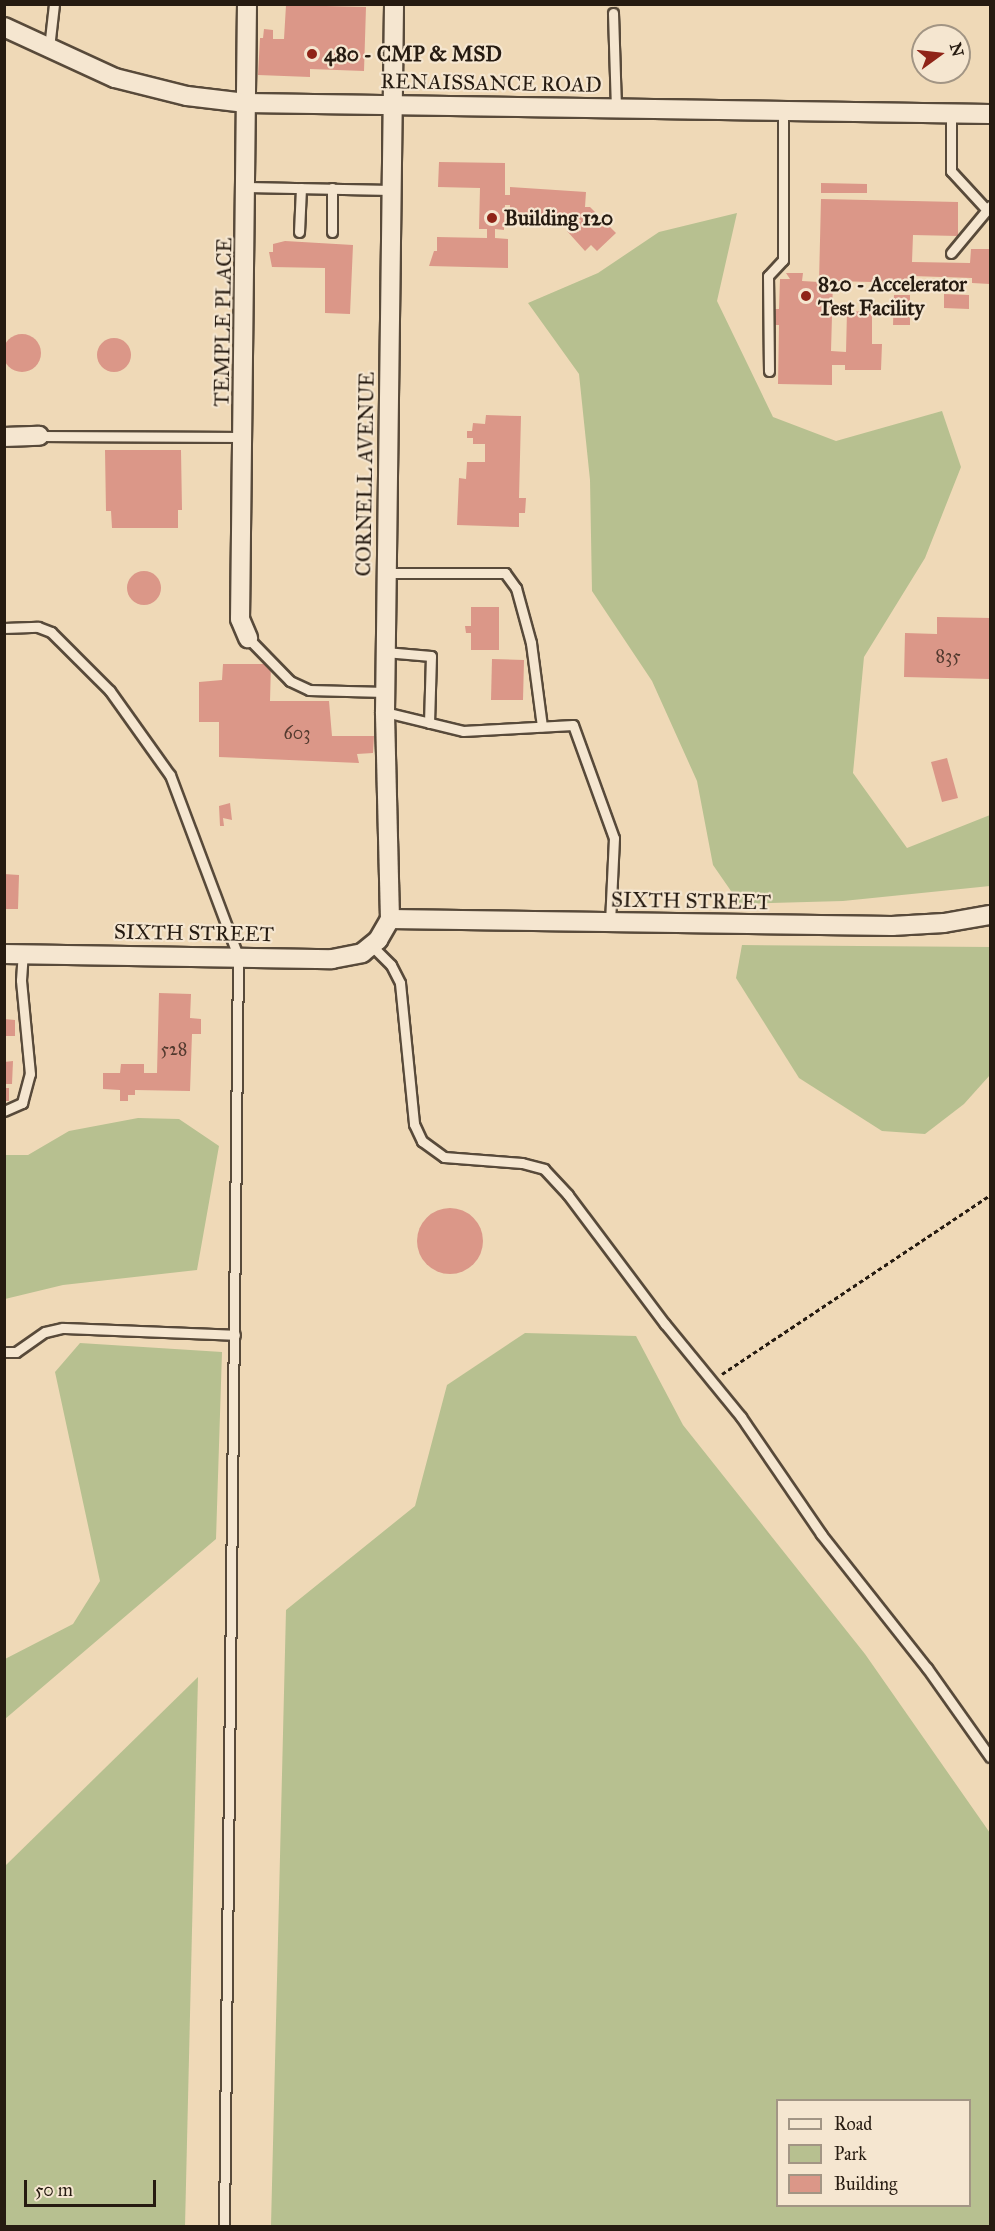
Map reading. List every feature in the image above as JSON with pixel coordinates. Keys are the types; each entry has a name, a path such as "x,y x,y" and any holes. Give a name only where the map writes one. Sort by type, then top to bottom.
{"street":[{"name":"TEMPLE PLACE","path":"247,4 247,187 240,619 248,638"},
{"name":"CORNELL AVENUE","path":"390,919 385,692 394,4"},
{"name":"RENAISSANCE ROAD","path":"4,27 49,50 125,81 187,96 246,102 990,114"},
{"path":"4,437 39,436"},
{"name":"SIXTH STREET","path":"390,919 891,926 944,923 990,915"},
{"path":"375,943 390,919"},
{"name":"SIXTH STREET","path":"4,954 332,959 362,952 375,943"}],"lane":[{"path":"49,50 54,4"},
{"path":"613,13 616,107"},
{"path":"769,371 768,276 783,260 783,111"},
{"path":"951,113 951,171 989,208 951,253"},
{"path":"247,187 391,190"},
{"path":"299,232 301,188"},
{"path":"332,188 332,232"},
{"path":"39,436 244,437"},
{"path":"386,573 505,573 516,588 531,644 542,726"},
{"path":"4,628 38,627 51,632 110,691 174,784 238,956 235,1335 227,1767 224,2226"},
{"path":"248,638 290,681 309,690 385,692"},
{"path":"386,652 431,656 429,723"},
{"path":"385,712 463,731 573,725 611,823 614,838 610,922"},
{"path":"375,943 391,965 400,983 414,1124 422,1141 444,1157 522,1163 544,1169 713,1380 821,1534 927,1668 990,1757"},
{"path":"4,1111 22,1103 30,1074 21,980 23,954"},
{"path":"4,1352 16,1352 45,1332 63,1328 235,1335"}],"path":[{"path":"713,1380 990,1195"}],"green space":[{"path":"737,213 717,301 773,417 836,441 942,411 961,467 925,558 864,657 853,773 907,848 990,815 990,886 843,901 740,904 713,865 697,781 652,681 592,591 590,480 579,374 528,303 598,273 659,232"},
{"path":"742,945 990,947 990,1075 964,1104 925,1134 882,1131 799,1078 736,978"},
{"path":"138,1118 179,1119 219,1146 197,1270 63,1285 5,1299 5,1155 28,1155 69,1131"},
{"path":"525,1333 636,1336 683,1425 865,1654 990,1833 990,2226 271,2226 286,1610 415,1506 447,1385"},
{"path":"80,1343 222,1352 216,1539 5,1719 5,1659 73,1624 100,1581 55,1372"},
{"path":"198,1677 185,2226 5,2226 5,1866"}],"building":[{"name":"480 - CMP & MSD","path":"286,5 366,7 364,71 310,69 310,77 258,75 260,38 263,38 264,29 273,30 273,39 284,39"},
{"name":"Building 120","path":"439,162 505,163 505,195 510,195 510,187 586,192 585,207 590,207 616,233 597,251 591,245 585,251 567,231 581,221 576,215 510,214 510,205 505,205 504,230 495,229 495,238 508,239 508,268 429,266 434,251 437,251 437,237 487,238 487,229 479,229 480,188 438,187"},
{"path":"821,183 867,184 867,193 821,193"},
{"name":"820 - Accelerator Test Facility","path":"821,199 958,202 958,236 913,235 912,262 970,263 971,249 990,249 990,284 972,283 972,278 912,276 911,283 833,281 831,351 846,352 847,311 872,312 872,344 882,344 881,370 845,370 845,365 832,365 832,385 778,384 779,325 772,325 772,309 779,309 780,279 790,279 786,273 803,273 802,281 819,282"},
{"path":"285,241 353,245 350,314 325,313 325,268 272,267 269,252 273,252 273,244"},
{"path":"944,294 969,295 969,309 944,308"},
{"path":"894,295 910,295 910,325 893,325"},
{"path":"22,334 35,340 41,353 35,366 22,372 9,366 3,353 9,340"},
{"path":"114,338 126,343 131,355 126,367 114,372 102,367 97,355 102,343"},
{"path":"486,415 521,416 519,498 526,498 525,513 519,513 519,527 457,525 459,478 466,479 467,462 485,462 485,444 473,444 473,438 467,438 467,431 472,431 473,423 485,424"},
{"path":"105,450 181,450 182,510 178,510 178,528 112,528 111,511 106,511"},
{"path":"144,571 156,576 161,588 156,600 144,605 132,600 127,588 132,576"},
{"path":"471,607 499,607 499,650 471,650 471,633 466,633 465,626 471,626"},
{"path":"937,617 990,618 990,679 904,677 905,633 937,634"},
{"path":"492,659 524,660 523,700 491,700"},
{"path":"223,664 271,664 270,701 329,701 332,736 374,736 373,753 357,754 359,763 219,757 219,722 199,722 199,682 222,680"},
{"path":"947,758 958,798 942,802 931,762"},
{"path":"230,803 232,820 223,818 224,826 220,826 219,806"},
{"path":"4,874 19,875 18,909 4,909"},
{"path":"159,993 191,994 190,1018 201,1019 201,1034 192,1034 190,1091 135,1090 135,1095 128,1095 128,1101 120,1101 120,1090 103,1089 103,1073 120,1073 121,1064 144,1064 144,1073 157,1073"},
{"path":"4,1019 15,1020 15,1036 4,1036"},
{"path":"13,1061 12,1084 4,1084 4,1062"},
{"path":"5,1088 9,1088 9,1101 5,1101"},
{"path":"450,1208 462,1211 473,1218 480,1229 483,1241 480,1253 473,1264 462,1271 450,1274 438,1271 427,1264 420,1253 417,1241 420,1229 427,1218 438,1211"}],"place":[{"name":"480 - CMP & MSD","path":"312,54"},
{"name":"Building 120","path":"492,218"},
{"name":"820 - Accelerator Test Facility","path":"806,296"}]}
